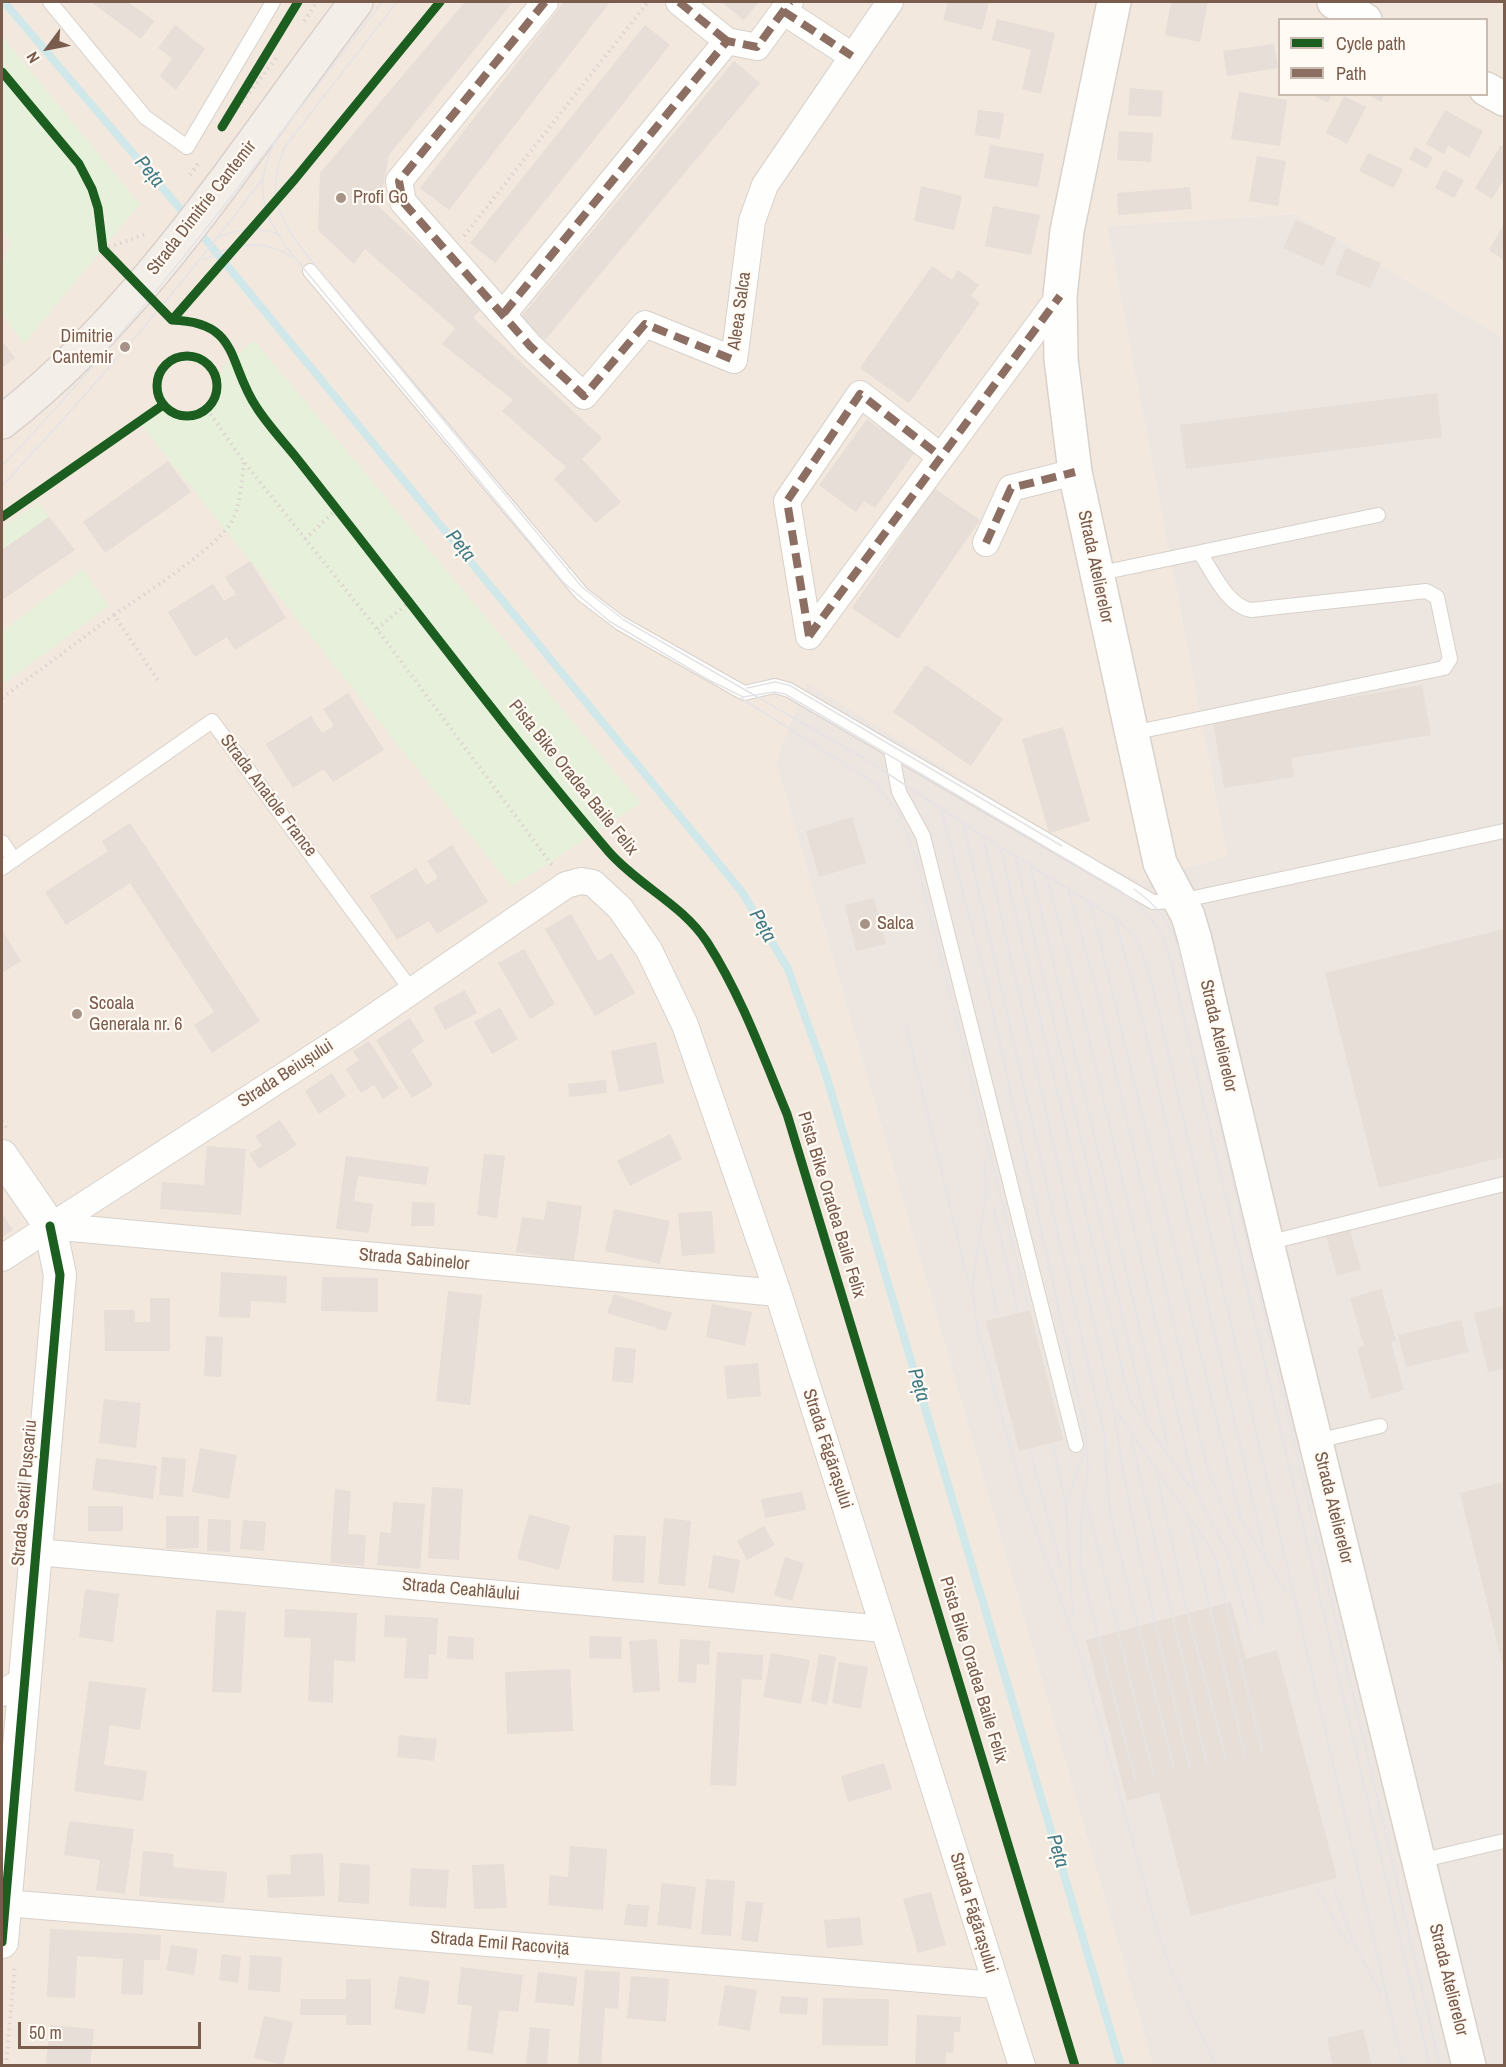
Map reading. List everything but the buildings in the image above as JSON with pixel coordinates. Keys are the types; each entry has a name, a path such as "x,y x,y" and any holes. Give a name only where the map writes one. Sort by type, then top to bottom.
{"main road":[{"name":"Strada Dimitrie Cantemir","path":"2,422 94,336 140,288 157,243 196,192 356,2"},
{"name":"Strada Atelierelor","path":"1114,2 1067,231 1060,296 1061,359 1075,472 1160,863 1180,901 1196,940 1266,1243 1317,1441 1469,2066"},
{"path":"1334,2 1362,18"},
{"path":"1488,90 1504,99"}],"street":[{"name":"Aleea Salca","path":"544,2 399,181 403,202 530,346 584,396 645,324 734,360 753,221 765,185 890,2"},
{"path":"679,2 727,41 757,47 787,6 852,56"},
{"path":"504,314 727,41"},
{"path":"940,456 860,394 787,501 809,636 1060,296"},
{"path":"986,543 1011,488 1075,472"},
{"name":"Strada Făgărașului","path":"566,885 581,881 593,883 607,894 649,950 685,1025 778,1293 1022,2066"},
{"name":"Strada Beiușului","path":"2,1258 412,991 566,885"},
{"name":"Strada Sextil Pușcariu","path":"2,1156 50,1226 60,1275 37,1552 14,1686 2,1942"},
{"name":"Strada Sabinelor","path":"50,1226 778,1293"},
{"name":"Strada Ceahlăului","path":"37,1552 884,1629"},
{"name":"Strada Emil Racoviță","path":"5,1903 995,1985"}],"lane":[{"path":"50,2 145,117 187,147 273,2"},
{"path":"310,271 551,560 597,608 744,693 782,686 1153,902 1180,901 1504,831"},
{"path":"1096,574 1378,515"},
{"path":"1131,733 1444,668 1450,659 1437,597 1426,591 1251,610 1240,608 1232,600 1200,553"},
{"name":"Strada Anatole France","path":"2,868 212,721 412,991"},
{"path":"891,750 898,792 923,836 1076,1445"},
{"path":"2,842 14,860"},
{"path":"1266,1243 1504,1184"},
{"path":"1317,1441 1380,1426"},
{"path":"1419,1861 1504,1840"}],"path":[{"path":"298,29 317,2"},
{"path":"450,253 648,2"},
{"path":"222,127 284,47"},
{"path":"222,127 269,50"},
{"path":"196,192 203,155"},
{"path":"102,239 103,249 110,257"},
{"path":"103,249 157,243"},
{"path":"206,408 244,462 377,629 566,885"},
{"path":"2,698 216,540 233,518 241,491 244,462"},
{"path":"330,500 344,518"},
{"path":"305,539 337,509"},
{"path":"401,593 416,612"},
{"path":"377,629 409,602"},
{"path":"114,615 159,682"}],"shaded area":[{"path":"2,2 1504,2 1504,338 1294,214 1107,226 1227,856 1140,881 1068,845 776,762 1153,2065 2,2066"},
{"path":"1294,214 1504,338 1504,2065 1153,2065 776,762 807,683 1068,845 1140,881 1227,856 1107,226"}],"green space":[{"path":"2,36 140,204 24,344 2,314 2,263 11,243 2,230"},
{"path":"254,340 641,803 512,887 139,422 163,405 189,416 207,409 224,366"},
{"path":"38,502 49,517 2,550 2,528"},
{"path":"83,569 109,606 2,685 2,632"}],"waterway":[{"name":"Peța","path":"4,2 188,218"},
{"name":"Peța","path":"197,229 742,892 788,969 826,1075 1121,2066"}],"tram line":[{"path":"2,466 103,355 151,297 382,2"},
{"path":"283,149 397,2"},
{"path":"280,133 266,164 263,191 270,218 286,247 563,582 609,621 712,682"},
{"path":"288,142 279,162 276,197 280,213 297,242 582,587 624,620 870,762 1115,918 1134,936 1141,949 1154,992 1403,2066"},
{"path":"2,486 137,336 263,178"},
{"path":"216,238 232,232 248,230 265,230 281,235"},
{"path":"204,260 225,250 248,245 270,247 291,257"},
{"path":"707,679 743,697 774,692 785,694 1122,892 1138,904 1160,933 1168,951 1430,2066"},
{"path":"747,688 775,682 789,685 1062,846"},
{"path":"741,698 876,784 900,815 916,859 1028,1306"},
{"path":"941,809 984,972 1086,1432 1088,1470 1082,1510 1080,1566 1136,1781"},
{"path":"963,823 1104,1433 1110,1514 1174,1769"},
{"path":"983,836 1113,1406 1137,1542 1190,1767"},
{"path":"1000,847 1129,1398 1192,1490"},
{"path":"1015,855 1146,1418"},
{"path":"1030,864 1168,1448"},
{"path":"1046,874 1083,1013 1196,1492 1229,1555 1250,1629"},
{"path":"1068,888 1098,995 1206,1464 1230,1526 1243,1550 1264,1626"},
{"path":"1134,889 1161,914 1178,947 1440,2066"},
{"path":"1090,901 1241,1519"},
{"path":"1115,919 1144,1026 1266,1558"},
{"path":"906,1025 969,1285"},
{"path":"985,1161 986,1193 972,1287 977,1327 1023,1493 1083,1663 1159,1936 1169,1965 1216,2066"},
{"path":"993,1205 1018,1310"},
{"path":"983,1242 998,1315"},
{"path":"1115,1409 1209,1546 1216,1561 1262,1750"},
{"path":"1131,1437 1207,1764"},
{"path":"1053,1445 1066,1506 1073,1616"},
{"path":"1030,1451 1063,1573"},
{"path":"1066,1504 1084,1453"},
{"path":"1157,1475 1186,1607 1226,1759"},
{"path":"1086,1500 1154,1777"},
{"path":"1237,1513 1287,1594"},
{"path":"1189,1521 1245,1755"},
{"path":"1333,1886 1352,1939 1381,1995"},
{"path":"1317,1889 1348,1945"}],"marked path":[{"path":"545,2 399,181 403,202 530,346 584,396 645,324 734,360"},
{"path":"679,2 727,41"},
{"path":"504,313 727,41 757,47 790,2"},
{"path":"783,11 852,56"},
{"path":"809,636 1060,296"},
{"path":"809,636 787,501 860,394 940,456"},
{"path":"986,543 1011,488 1075,472"}],"cycle path":[{"path":"222,127 298,2"},
{"path":"172,320 295,179 440,2"},
{"name":"Pista Bike Oradea Baile Felix","path":"2,72 79,164 92,189 98,208 103,249 172,320 210,328 221,337 229,348 248,392 261,414 489,705 609,852 633,875 685,917 707,942 719,962 751,1026 787,1114 1075,2066"},
{"path":"187,356 208,365 217,386 208,407 187,416 166,407 157,386 166,365 187,356"},
{"path":"2,517 163,405"},
{"path":"2,1942 60,1275 50,1226"}],"place":[{"name":"Profi Go","path":"341,198"},
{"name":"Dimitrie Cantemir","path":"125,347"},
{"name":"Salca","path":"865,924"},
{"name":"Scoala Generala nr. 6","path":"77,1014"}]}
